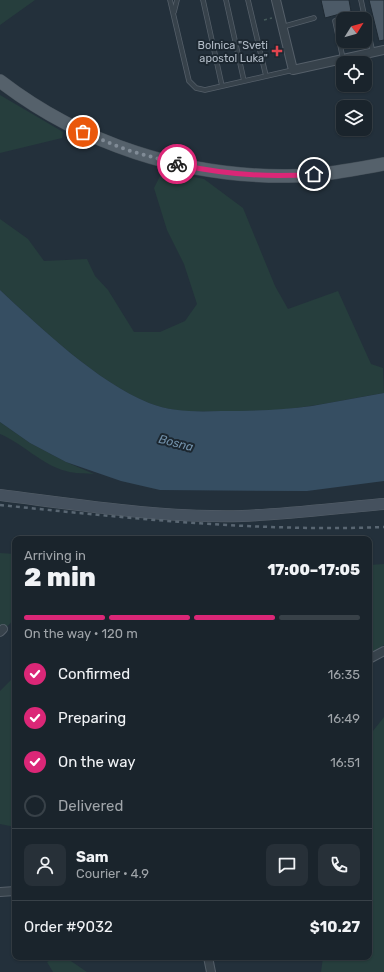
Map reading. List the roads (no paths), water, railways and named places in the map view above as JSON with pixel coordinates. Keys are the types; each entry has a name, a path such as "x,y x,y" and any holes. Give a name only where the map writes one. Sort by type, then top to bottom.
{"main road":[{"path":"0,81 46,113 83,132 127,150 164,162 206,170 288,176 339,172 384,164"},
{"path":"0,496 139,511 217,515 279,514 384,504"}],"street":[{"path":"276,0 293,70 336,61"},
{"path":"358,56 384,50"},
{"path":"372,657 384,651"},
{"path":"0,892 12,891"},
{"path":"209,960 211,972"}],"lane":[{"path":"170,0 189,81 201,90 293,70"},
{"path":"174,12 177,0"},
{"path":"203,0 222,86"},
{"path":"226,0 244,81"},
{"path":"248,0 266,76"},
{"path":"361,0 364,12"},
{"path":"282,27 314,18"},
{"path":"335,21 343,56"},
{"path":"371,48 372,53"}],"water":[{"name":"Bosna","path":"0,290 70,353 109,382 149,403 158,406 176,410 194,411 267,410 312,406 384,393 384,481 307,491 160,490 121,481 66,462 30,443 0,422"}],"railway":[{"path":"0,505 96,515 240,526 288,528 384,527"}],"place":[{"name":"Bolnica \"Sveti apostol Luka\"","path":"277,51"}]}
